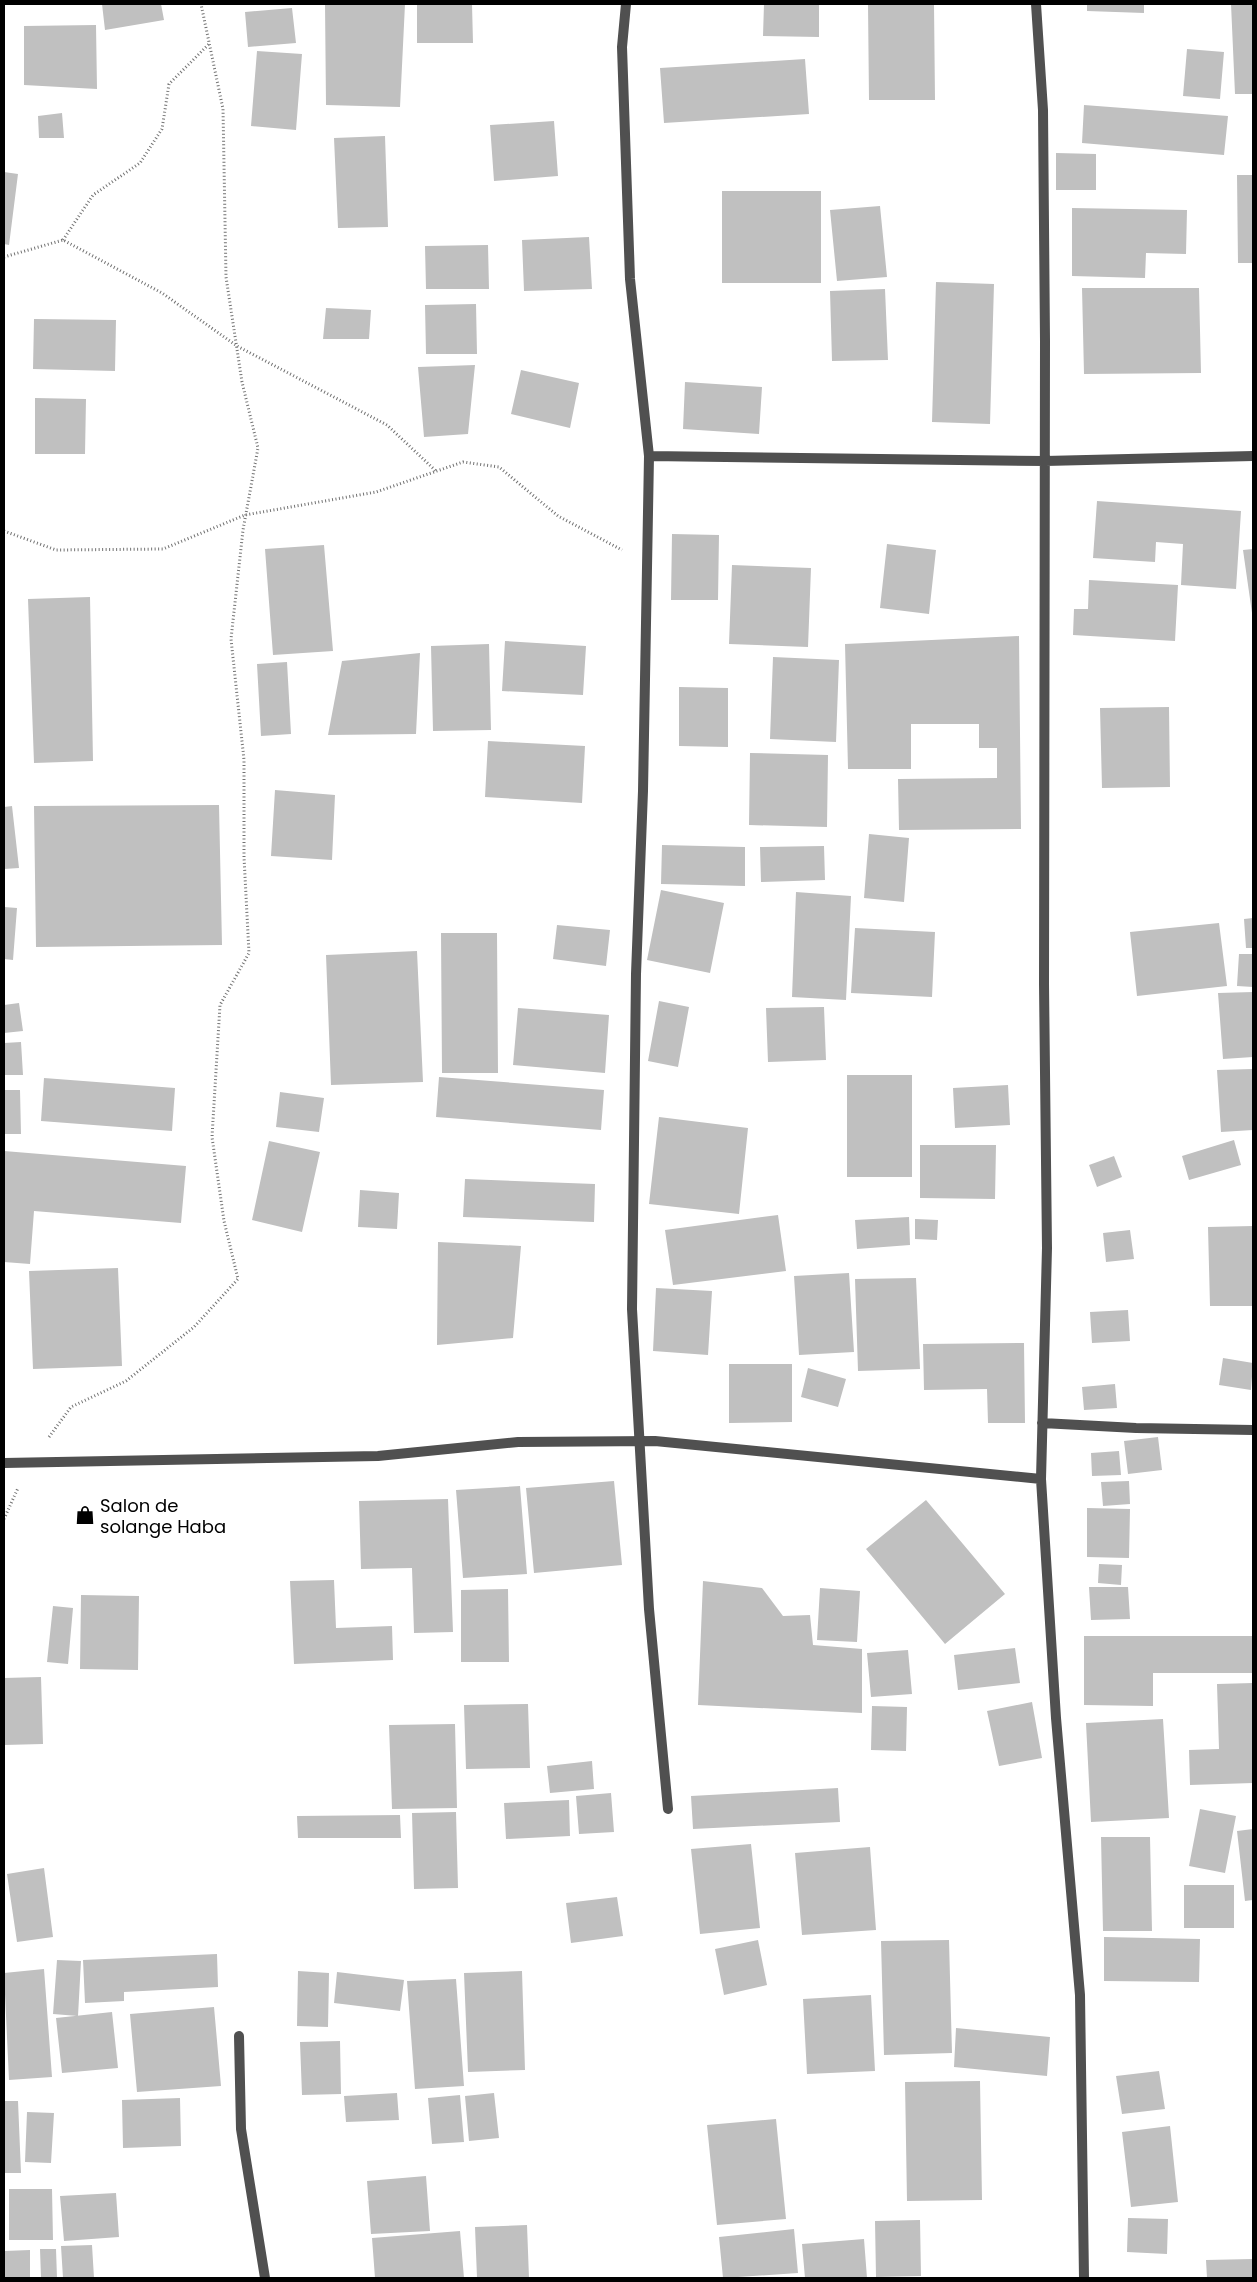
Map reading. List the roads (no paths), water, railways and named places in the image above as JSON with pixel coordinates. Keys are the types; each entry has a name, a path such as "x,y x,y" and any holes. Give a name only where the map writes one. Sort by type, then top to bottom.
{"street":[{"path":"626,4 622,47 630,279 649,456 643,791 636,974 632,1309 649,1609 668,1809"},
{"path":"1036,4 1043,110 1045,461 1044,984 1048,1248 1040,1479 1056,1718 1080,1995 1084,2278"},
{"path":"649,456 1045,461 1253,456"},
{"path":"1042,1423 1136,1428 1253,1430"},
{"path":"4,1463 378,1456 518,1442 639,1441 1040,1479"},
{"path":"239,2036 241,2129 265,2278"}],"place":[{"name":"Salon de solange Haba","path":"85,1515"}]}
